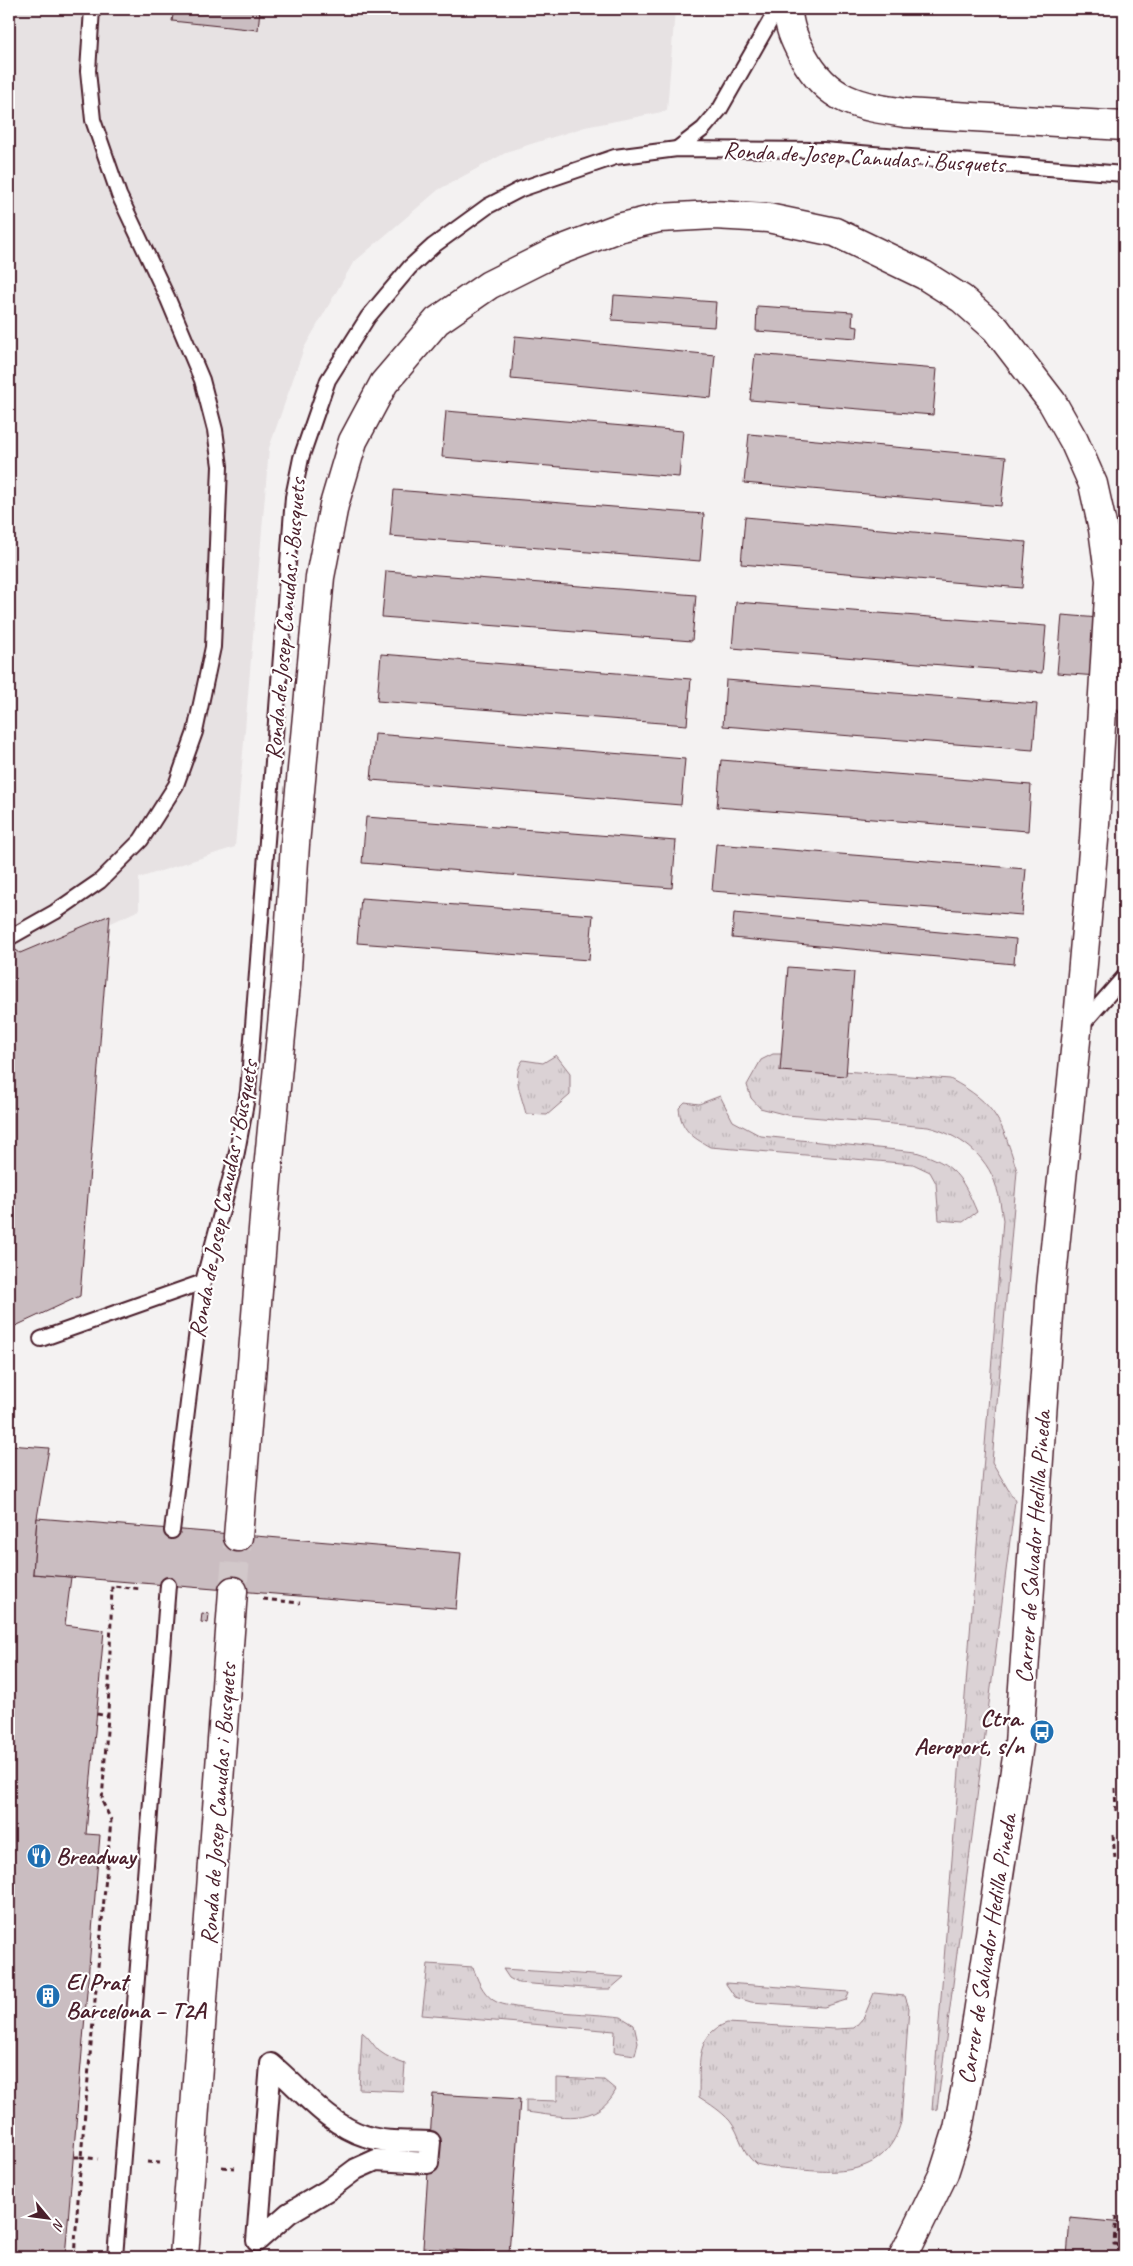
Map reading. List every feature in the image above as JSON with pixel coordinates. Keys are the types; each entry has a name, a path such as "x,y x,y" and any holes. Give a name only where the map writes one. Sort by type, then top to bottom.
{"main road":[{"name":"Ronda de Josep Canudas i Busquets","path":"788,9 794,41 806,63 820,82 845,100 871,108 905,113 1124,126"},
{"name":"Ronda de Josep Canudas i Busquets","path":"238,1537 267,1180 286,984 295,844 320,578 334,504 353,442 384,383 437,322 489,285 553,253 618,228 660,218 714,215 768,218 835,232 924,275 962,299 996,329 1052,402 1074,441 1093,484 1103,529 1110,580 1106,667"},
{"name":"Carrer de Salvador Hedilla Pineda","path":"903,2257 944,2173 958,2128 971,2059 1019,1744 1050,1287 1078,1031 1106,667"},
{"name":"Ronda de Josep Canudas i Busquets","path":"184,2257 233,1591"}],"street":[{"path":"271,2064 317,2107 364,2136 382,2140 430,2142 428,2163 376,2160 356,2169 328,2190 289,2213 258,2241 271,2064"}],"lane":[{"path":"9,938 55,912 100,881 140,840 176,785 195,732 213,647 220,466 215,430 202,380 168,299 119,195 93,120 88,71 92,9"},
{"path":"677,149 703,129 720,109 777,9"},
{"name":"Ronda de Josep Canudas i Busquets","path":"172,1531 203,1282 236,1157 248,1092 293,497 301,458 313,417 328,380 368,317 410,267 433,246 488,206 521,189 615,157 677,149 823,150 1124,174"},
{"path":"1106,667 1124,706"},
{"path":"1078,1031 1124,977"},
{"path":"41,1340 203,1282"},
{"path":"115,2257 168,1585"}],"path":[{"path":"96,1714 108,1716"},
{"path":"1115,1788 1116,1812"},
{"path":"1113,1835 1115,1859"},
{"path":"74,2157 81,2157"},
{"path":"1116,2216 1114,2244 1124,2245"}],"shaded area":[{"path":"9,9 675,9 667,111 585,127 509,151 438,190 353,263 304,348 269,448 235,847 139,878 139,910 9,971"}],"green space":[{"path":"773,1054 791,1054 790,1067 950,1079 978,1097 996,1116 1007,1139 1017,1171 992,1462 1015,1501 937,2109 932,2110 1003,1220 997,1190 986,1165 970,1148 950,1135 928,1127 787,1115 760,1108 751,1098 747,1085 761,1060"},
{"path":"556,1055 570,1073 570,1095 547,1115 526,1114 518,1086 518,1073 523,1060 543,1063"},
{"path":"720,1096 733,1121 761,1136 916,1152 929,1157 956,1173 967,1190 977,1212 963,1222 939,1220 936,1183 930,1172 913,1164 710,1147 688,1132 682,1122 679,1108 685,1102 699,1104"},
{"path":"428,1964 473,1967 478,1981 486,1993 493,2000 502,2004 534,2010 621,2017 634,2025 638,2043 635,2055 614,2052 615,2031 422,2015"},
{"path":"503,1969 624,1977 610,1989 599,1989 518,1983 509,1978"},
{"path":"726,1984 849,1992 846,2000 824,2007 751,2002 735,1997"},
{"path":"874,1993 905,1996 909,2008 901,2122 895,2139 886,2151 875,2160 849,2170 818,2171 756,2164 747,2154 730,2121 699,2097 701,2053 709,2035 716,2028 727,2023 836,2029 854,2028 864,2017"},
{"path":"362,2032 379,2051 405,2064 403,2091 359,2089"},
{"path":"557,2078 604,2080 616,2090 608,2102 598,2110 588,2114 565,2117 526,2112 526,2100 557,2101"}],"building":[{"path":"174,9 260,9 258,30 172,21"},
{"path":"614,295 716,302 714,327 612,320"},
{"path":"757,306 853,312 852,326 858,327 857,338 756,331"},
{"path":"515,336 715,355 711,398 511,379"},
{"path":"755,354 937,369 933,415 750,400"},
{"path":"446,411 683,431 679,477 442,457"},
{"path":"749,434 1006,457 1001,506 744,483"},
{"path":"394,490 704,514 700,561 390,536"},
{"path":"745,517 1026,542 1022,588 741,564"},
{"path":"386,571 696,595 692,641 382,617"},
{"path":"736,602 1046,626 1042,673 732,648"},
{"path":"1062,615 1124,620 1124,678 1057,673"},
{"path":"381,654 691,679 687,725 377,701"},
{"path":"726,680 1037,704 1033,750 723,726"},
{"path":"375,734 685,759 681,805 371,780"},
{"path":"721,760 1031,785 1028,831 717,807"},
{"path":"366,817 676,841 672,888 362,863"},
{"path":"716,844 1026,869 1022,915 712,891"},
{"path":"361,898 593,915 589,960 357,943"},
{"path":"734,913 1016,939 1014,964 732,938"},
{"path":"110,915 80,1296 9,1329 9,945 20,953"},
{"path":"788,967 854,972 846,1076 780,1071"},
{"name":"El Prat Barcelona – T2A","path":"9,1445 49,1448 37,1518 33,1574 71,1577 65,1625 104,1630 86,1834 100,1835 65,2257 9,2257"},
{"path":"37,1518 461,1553 456,1609 33,1574"},
{"path":"202,1613 209,1614 208,1623 201,1622"},
{"path":"433,2094 520,2099 509,2254 423,2248"},
{"path":"1070,2218 1124,2223 1124,2257 1067,2257"},
{"path":"722,2254 773,2257 722,2257"}],"tunnel":[{"path":"233,1591 238,1537"}],"place":[{"name":"Ctra. Aeroport, s/n","path":"1042,1732"},
{"name":"Breadway","path":"39,1856"},
{"name":"El Prat Barcelona – T2A","path":"48,1996"}]}
